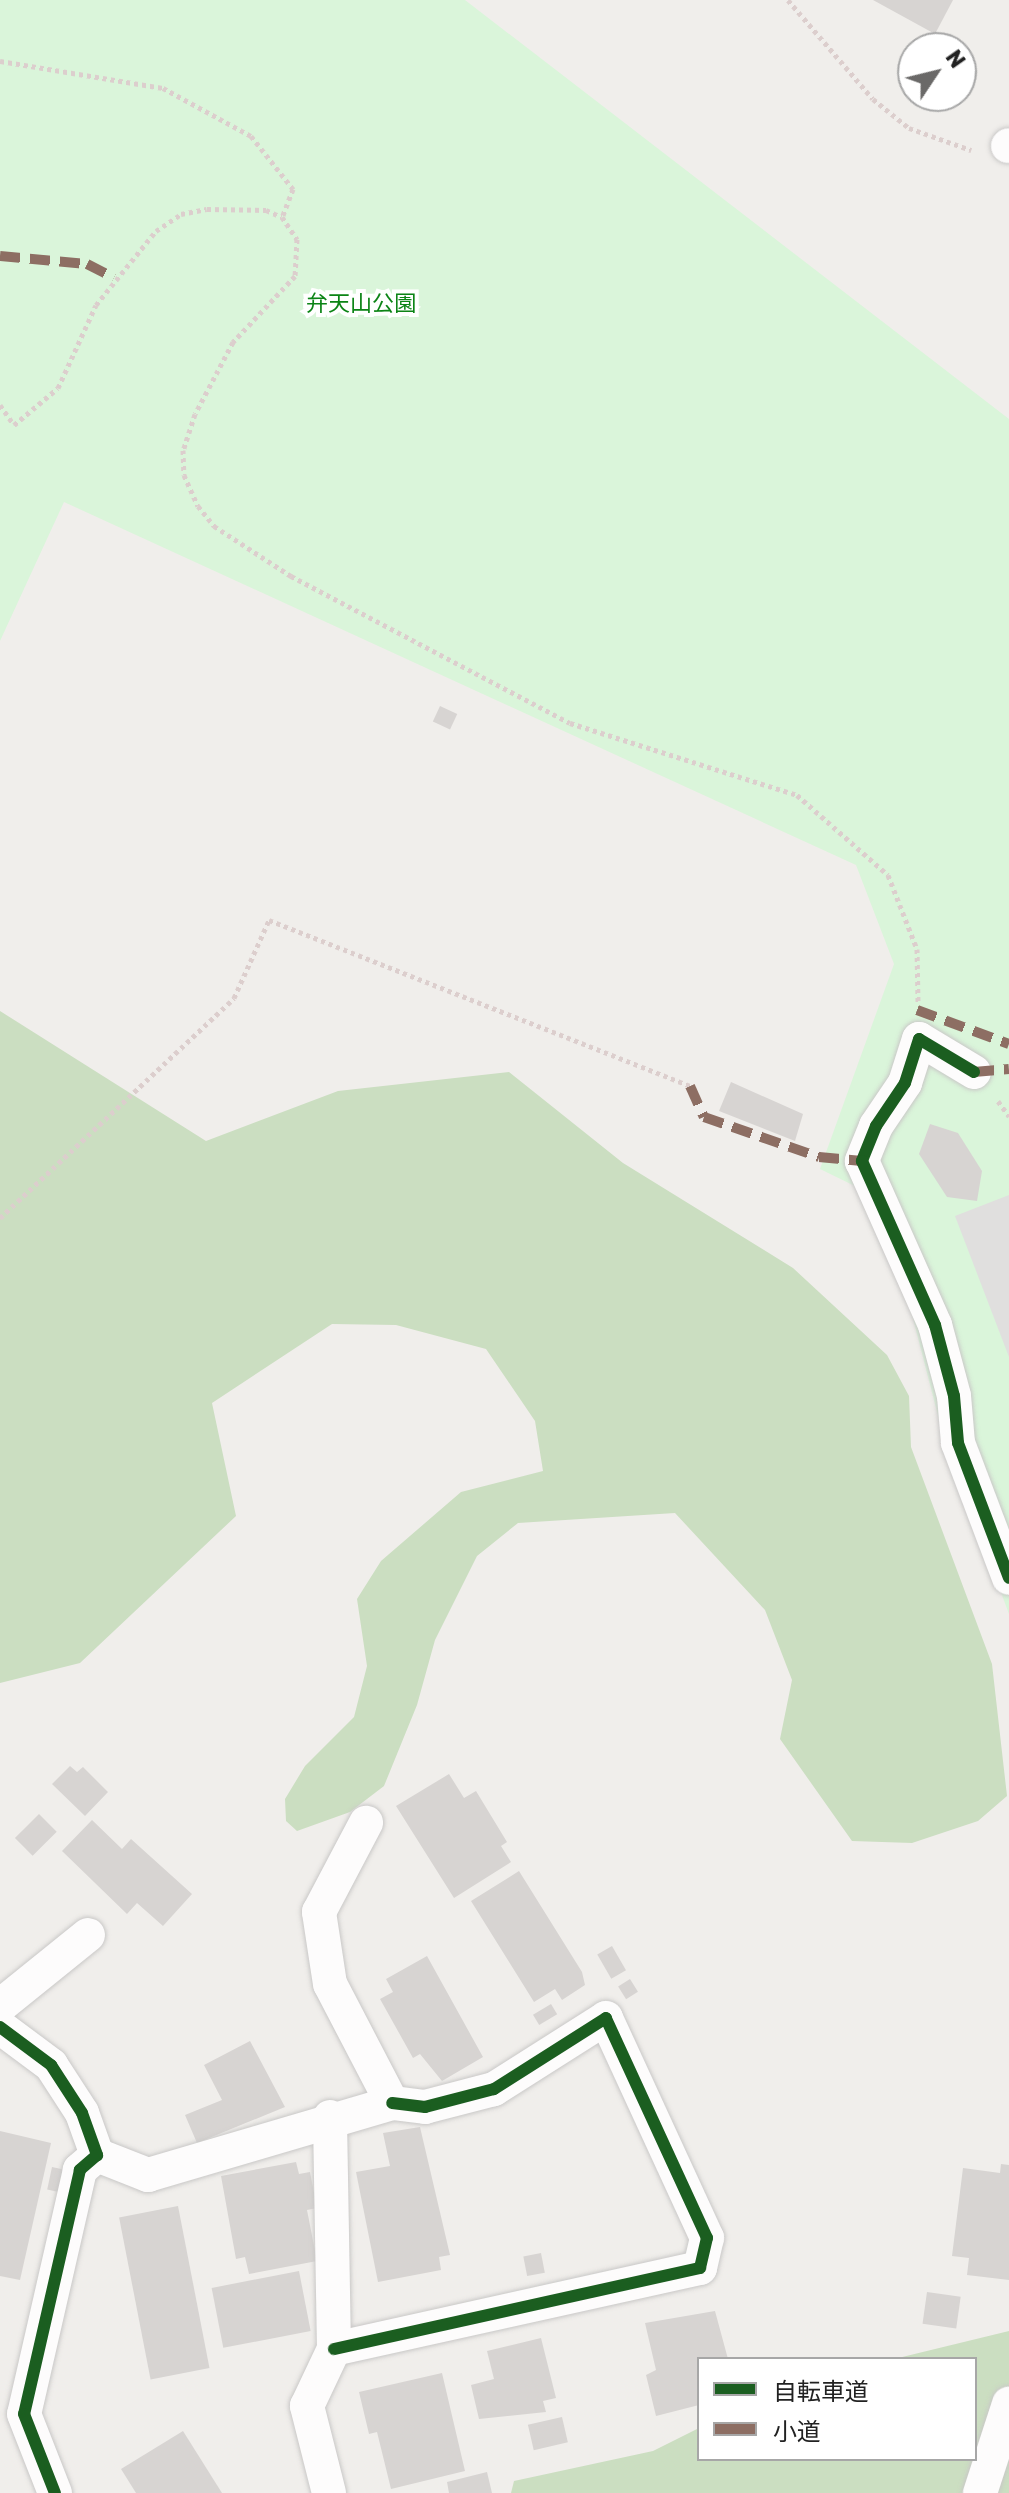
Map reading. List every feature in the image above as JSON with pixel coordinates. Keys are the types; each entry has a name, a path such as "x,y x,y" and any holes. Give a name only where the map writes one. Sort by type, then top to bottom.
{"street":[{"path":"974,1072 919,1039 905,1083 876,1126 862,1161 935,1325 954,1396 958,1443 1009,1578"},
{"path":"366,1823 319,1912 330,1984 392,2103"},
{"path":"0,2006 88,1935"},
{"path":"0,2027 51,2065 82,2113 97,2155 148,2175 330,2117 392,2103 425,2107 494,2089 606,2018 707,2238 700,2268 334,2349"},
{"path":"329,2493 307,2406 334,2349 330,2117"},
{"path":"55,2493 24,2414 80,2170 97,2155"},
{"path":"980,2493 1009,2404"}],"path":[{"path":"788,0 873,99 909,128 968,149 1009,146"},
{"path":"0,61 163,88 251,136 293,189 282,217"},
{"path":"0,405 14,425 58,388 96,305 156,231 181,214 207,209 266,210 282,217 297,239 295,276 233,342 195,414 183,450 184,475 198,506 214,526 291,576 570,723 797,795 871,855 905,909 917,949 919,1039"},
{"path":"0,1218 234,998 269,920 690,1086"}],"green space":[{"name":"弁天山公園","path":"0,0 465,0 1009,419 1009,1614 944,1439 898,1260 861,1189 820,1169 894,964 856,865 64,502 0,641"},
{"path":"0,1011 206,1141 338,1091 509,1072 623,1163 793,1268 887,1355 909,1396 911,1447 992,1664 1007,1796 978,1821 912,1843 852,1841 780,1739 792,1680 765,1610 675,1513 518,1523 477,1556 435,1640 417,1705 384,1786 350,1812 297,1831 286,1821 285,1799 305,1766 354,1717 367,1666 357,1599 381,1561 461,1492 543,1471 535,1421 486,1349 396,1325 332,1324 212,1403 236,1516 80,1663 0,1683"},
{"path":"1009,2331 1009,2493 511,2493 514,2481 653,2451 697,2429 697,2461 977,2461 977,2357 902,2357"}],"shaded area":[{"path":"1009,1195 1009,1357 955,1216"}],"building":[{"path":"873,0 953,0 936,32"},
{"path":"440,706 457,714 450,729 433,721"},
{"path":"731,1082 803,1114 795,1141 719,1111"},
{"path":"930,1124 958,1133 982,1171 977,1201 947,1197 919,1154"},
{"path":"70,1766 77,1772 83,1767 108,1792 85,1816 52,1784"},
{"path":"449,1774 464,1798 476,1791 507,1842 501,1846 511,1862 454,1898 396,1806"},
{"path":"39,1814 57,1832 33,1856 15,1838"},
{"path":"92,1820 122,1849 131,1839 192,1894 163,1926 137,1903 127,1914 62,1851"},
{"path":"519,1871 582,1972 585,1985 562,2000 555,1989 534,2002 471,1901"},
{"path":"612,1946 626,1970 611,1979 597,1954"},
{"path":"427,1956 483,2057 442,2081 420,2054 413,2058 380,1999 393,1992 386,1979"},
{"path":"630,1979 638,1992 626,1999 618,1986"},
{"path":"551,2004 557,2014 539,2025 533,2015"},
{"path":"250,2041 285,2107 197,2143 185,2115 222,2100 204,2065"},
{"path":"420,2127 450,2255 439,2257 441,2270 378,2282 356,2172 390,2166 383,2133"},
{"path":"0,2131 51,2143 20,2280 0,2276"},
{"path":"296,2162 299,2174 310,2172 317,2208 307,2210 317,2261 249,2274 245,2257 236,2259 221,2176"},
{"path":"1001,2164 1009,2165 1009,2280 967,2275 969,2258 952,2256 963,2168 1000,2173"},
{"path":"52,2167 66,2170 61,2192 47,2189"},
{"path":"178,2206 209,2368 151,2379 119,2217"},
{"path":"541,2253 545,2273 527,2276 523,2256"},
{"path":"299,2271 311,2331 223,2348 212,2288"},
{"path":"927,2292 961,2297 956,2328 923,2324"},
{"path":"715,2311 727,2357 697,2357 697,2406 656,2416 646,2375 656,2370 645,2323"},
{"path":"541,2338 556,2398 543,2401 546,2412 479,2419 471,2385 494,2379 487,2351"},
{"path":"442,2373 465,2471 391,2489 377,2432 369,2434 359,2392"},
{"path":"562,2417 568,2442 534,2450 528,2425"},
{"path":"183,2431 222,2493 136,2493 121,2469"},
{"path":"487,2472 492,2493 449,2493 447,2482"}],"marked path":[{"path":"0,256 87,264 114,278"},
{"path":"917,1010 1009,1044"},
{"path":"974,1072 1009,1069"},
{"path":"690,1086 704,1117 819,1157 862,1161"}],"cycle path":[{"path":"974,1072 919,1039 905,1083 876,1126 862,1161 935,1325 954,1396 958,1443 1009,1578"},
{"path":"334,2349 700,2268 707,2238 606,2018 494,2089 425,2107 392,2103"},
{"path":"0,2027 51,2065 82,2113 97,2155 80,2170 24,2414 55,2493"}]}
